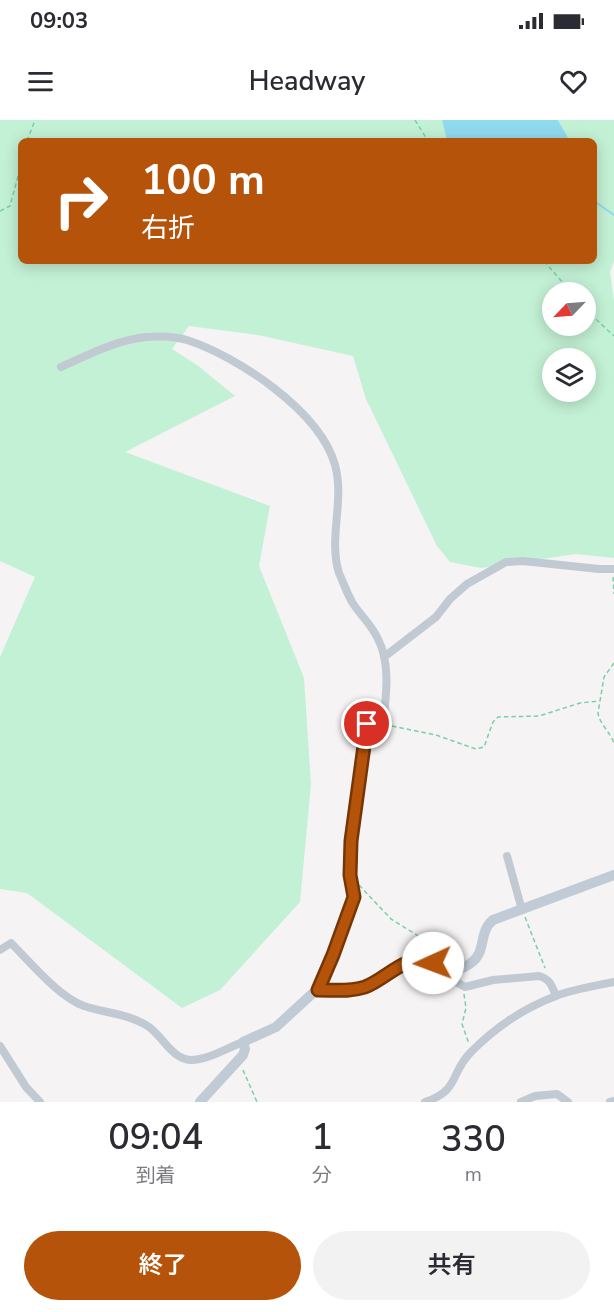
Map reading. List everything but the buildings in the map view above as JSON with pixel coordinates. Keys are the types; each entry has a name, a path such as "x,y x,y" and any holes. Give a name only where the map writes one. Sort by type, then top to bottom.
{"main road":[{"path":"200,1102 238,1062 245,1049 243,1042 276,1027 318,990 358,989 368,986 407,962 417,959 427,960 445,971 453,972 473,962 479,954 487,925 493,920 614,875"}],"street":[{"path":"61,367 126,341 145,337 184,339 232,359 266,382 295,407 324,440 334,462 339,494 336,544 339,571 352,602 378,638 384,657 386,694 383,724 367,724 351,841 350,875 354,897 318,990"},
{"path":"384,657 436,617 450,599 467,584 506,562 523,561 614,569"},
{"path":"507,856 522,910"},
{"path":"0,950 11,943 67,995 82,1005 136,1020 150,1028 178,1057 191,1060 206,1057 243,1042"},
{"path":"453,972 458,983 465,987 493,980 539,976 549,980 556,996"},
{"path":"425,1102 437,1098 448,1090 460,1063 504,1023 556,996 614,982"},
{"path":"0,1046 26,1087 40,1102"},
{"path":"521,1102 557,1094 568,1102"}],"path":[{"path":"28,138 35,120"},
{"path":"415,120 426,138"},
{"path":"0,211 10,206 18,176"},
{"path":"547,264 562,282"},
{"path":"596,319 614,336"},
{"path":"614,569 612,587 614,594"},
{"path":"614,663 604,677 599,719 614,743"},
{"path":"383,724 436,735 476,749 483,747 498,717 539,716 580,703 600,701"},
{"path":"350,875 391,919 420,937 427,960"},
{"path":"522,910 549,980"},
{"path":"462,986 466,1008 462,1024 472,1051"},
{"path":"238,1062 257,1102"}],"green space":[{"path":"0,120 442,120 446,138 18,138 18,264 597,264 597,138 568,138 558,120 614,120 614,261 610,272 614,301 614,558 576,554 481,568 450,562 437,546 366,399 353,356 258,335 189,326 172,349 197,365 235,396 125,452 270,506 259,566 304,678 311,784 300,902 220,990 182,1008 27,893 0,889 0,657 35,577 0,561"}],"water":[{"path":"442,120 558,120 568,138 446,138"}],"waterway":[{"path":"597,203 614,215"}],"route":[{"path":"367,724 351,841 350,875 354,897 318,990 350,991 368,986 407,962 417,959 433,963"}]}
